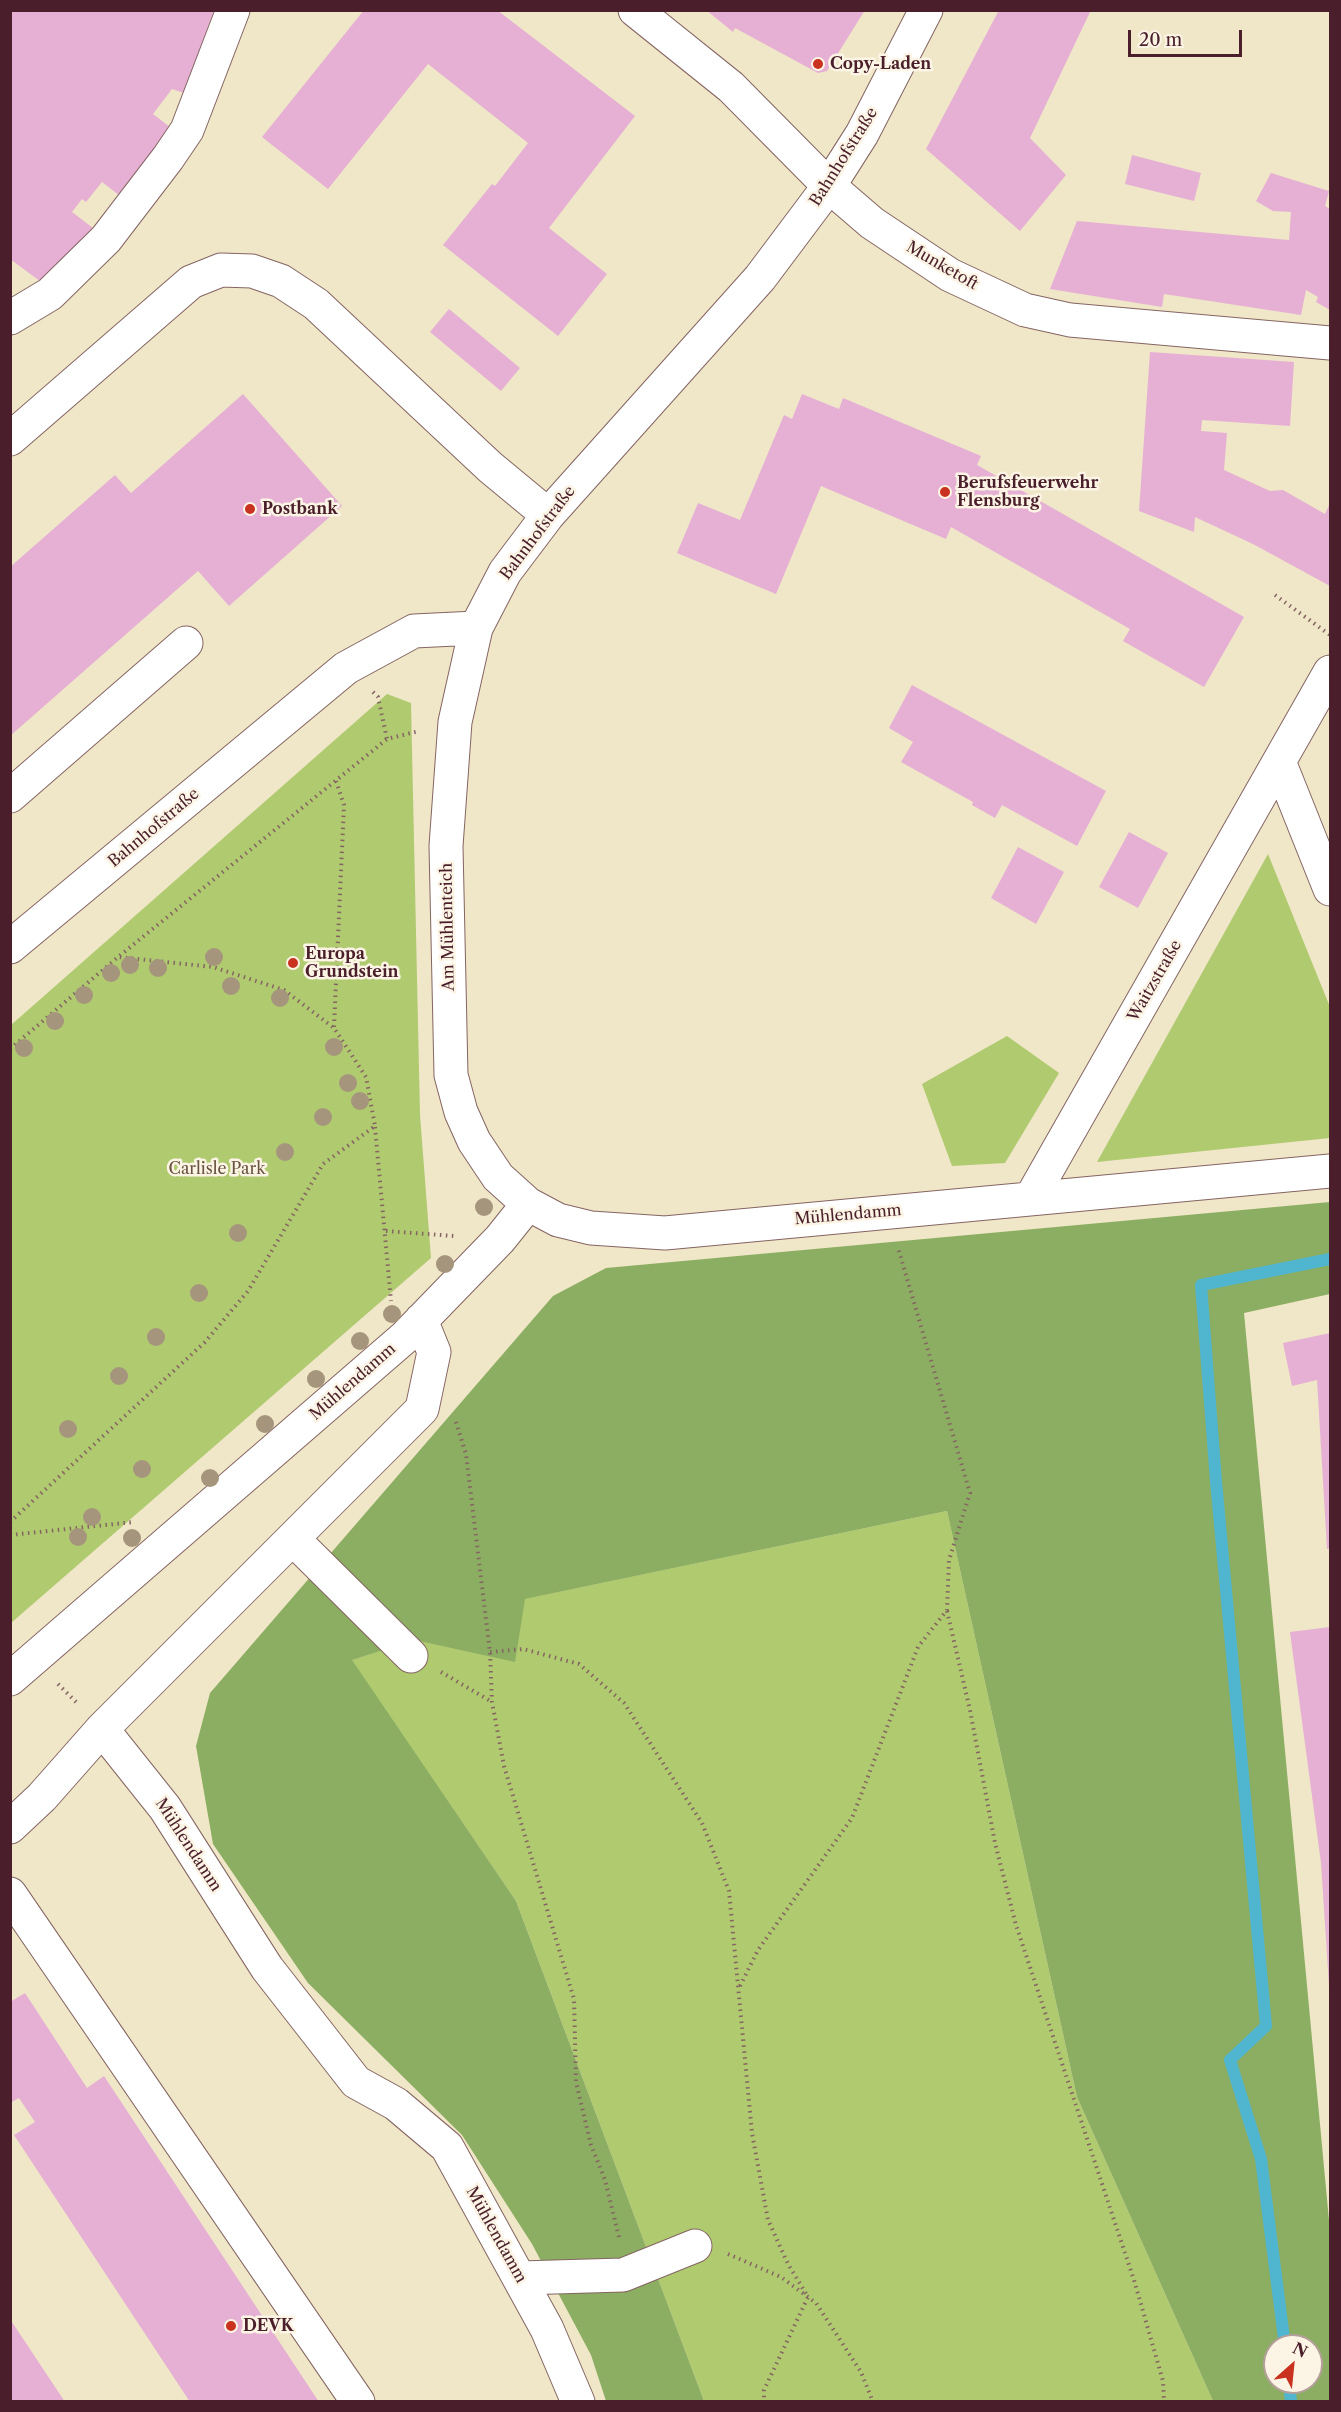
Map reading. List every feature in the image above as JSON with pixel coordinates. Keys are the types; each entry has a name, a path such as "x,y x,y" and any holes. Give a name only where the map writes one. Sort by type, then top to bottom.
{"street":[{"path":"10,318 50,294 106,239 168,158 187,130 233,10"},
{"name":"Munketoft","path":"635,10 732,87 829,186 872,223 950,275 1025,310 1070,320 1330,343"},
{"name":"Bahnhofstraße","path":"10,948 346,668 414,631 476,628 505,572 548,515 760,278 829,186 862,134 926,10"},
{"path":"10,439 191,282 221,270 252,271 281,281 316,304 490,467 548,515"},
{"name":"Am Mühlenteich","path":"476,628 455,722 446,846 451,1075 460,1112 474,1141 498,1177 528,1204"},
{"path":"10,796 186,643"},
{"name":"Waitzstraße","path":"1031,1198 1280,764 1330,672"},
{"path":"1280,764 1330,889"},
{"name":"Mühlendamm","path":"22,1668 413,1328 500,1239 528,1204 558,1220 591,1228 665,1233 1330,1171"},
{"path":"10,1827 42,1797 102,1729 423,1409 434,1352 413,1328"},
{"path":"293,1539 411,1656"},
{"name":"Mühlendamm","path":"102,1729 165,1808 267,1968 356,2082 396,2104 447,2147 547,2329 579,2402"},
{"path":"10,1894 358,2402"},
{"path":"520,2278 623,2275 694,2246"}],"path":[{"path":"1275,596 1330,636"},
{"path":"346,668 378,697 387,739"},
{"path":"10,1049 335,778 387,739 455,722"},
{"path":"334,1028 344,805 335,778"},
{"path":"118,957 213,967 284,990 334,1028 366,1077 375,1126 386,1231 389,1294 413,1328"},
{"path":"10,1522 205,1342 248,1291 322,1164 375,1126"},
{"path":"887,1212 970,1494 949,1560 947,1610 970,1710 995,1843 1016,1925 1134,2280 1163,2381 1164,2402"},
{"path":"386,1231 500,1239"},
{"path":"456,1420 466,1454 490,1652 492,1702 504,1766 574,1999 576,2082 591,2145 605,2180 619,2234 623,2275"},
{"path":"10,1535 146,1521 171,1539"},
{"path":"740,1987 758,1950 852,1818 918,1647 947,1610"},
{"path":"490,1652 523,1649 579,1664 624,1703 702,1823 729,1891 740,1987 752,2133 768,2220 788,2264 808,2297"},
{"path":"411,1656 492,1702"},
{"path":"22,1668 102,1729"},
{"path":"694,2246 731,2255 781,2277 816,2303 861,2372 873,2402"},
{"path":"764,2402 764,2390 808,2297"}],"green space":[{"name":"Carlisle Park","path":"387,694 411,703 420,1115 431,1258 11,1623 11,1025"},
{"path":"1268,854 1330,1007 1330,1138 1097,1162"},
{"path":"1007,1036 1059,1073 1005,1163 952,1166 922,1084"},
{"path":"1330,1202 1330,1294 1244,1313 1330,2231 1330,2401 1213,2401 1077,2097 947,1511 525,1599 515,1662 415,1640 352,1660 516,1901 704,2401 606,2401 591,2355 532,2244 462,2135 308,1983 213,1844 196,1746 210,1693 553,1296 606,1268"},
{"path":"947,1511 1077,2097 1213,2401 704,2401 516,1901 351,1660 415,1640 524,1599"}],"building":[{"path":"10,10 214,10 184,93 172,89 153,114 175,131 124,199 102,182 86,202 82,199 72,212 93,228 48,287 10,259"},
{"path":"364,10 497,10 635,116 549,228 607,274 558,336 443,245 492,184 495,186 528,143 428,64 328,189 262,137"},
{"path":"706,10 865,10 827,71 818,73 735,28 733,32"},
{"path":"999,10 1091,10 1030,138 1066,175 1020,231 926,149"},
{"path":"1132,155 1201,173 1194,201 1125,184"},
{"path":"1271,173 1329,191 1325,206 1330,209 1330,310 1316,302 1318,297 1306,290 1301,315 1164,294 1162,307 1050,289 1077,221 1289,240 1291,212 1273,211 1256,201"},
{"path":"449,309 520,368 501,391 430,332"},
{"path":"1150,352 1294,362 1290,426 1202,420 1201,431 1227,433 1224,470 1270,491 1283,490 1325,514 1330,503 1330,586 1253,544 1195,517 1194,532 1139,511"},
{"path":"243,394 342,506 229,606 198,571 10,736 10,567 115,475 131,493"},
{"path":"802,394 839,409 843,398 981,456 977,465 1244,617 1204,687 1123,641 1130,629 951,527 946,539 821,486 776,594 677,553 698,503 740,520 784,415 792,419"},
{"path":"912,685 1106,791 1077,846 1002,805 995,818 972,805 973,802 901,762 913,742 889,728"},
{"path":"1129,832 1168,853 1138,908 1099,887"},
{"path":"1018,847 1064,872 1036,924 991,898"},
{"path":"1330,1333 1330,1548 1327,1549 1317,1380 1292,1386 1283,1343"},
{"path":"1330,1627 1329,1986 1321,1863 1290,1632"},
{"path":"25,1993 87,2088 104,2076 319,2402 190,2402 14,2135 35,2122 19,2098 10,2103 10,2002"},
{"path":"10,2319 65,2402 10,2402"}],"waterway":[{"path":"1283,2334 1261,2159 1230,2060 1266,2026 1216,1481 1201,1285 1330,1259"},
{"path":"1290,2394 1291,2402"}],"place":[{"name":"Copy-Laden","path":"818,64"},
{"name":"Berufsfeuerwehr Flensburg","path":"945,492"},
{"name":"Postbank","path":"250,509"},
{"name":"Europa Grundstein","path":"293,963"},
{"name":"DEVK","path":"231,2326"}]}
